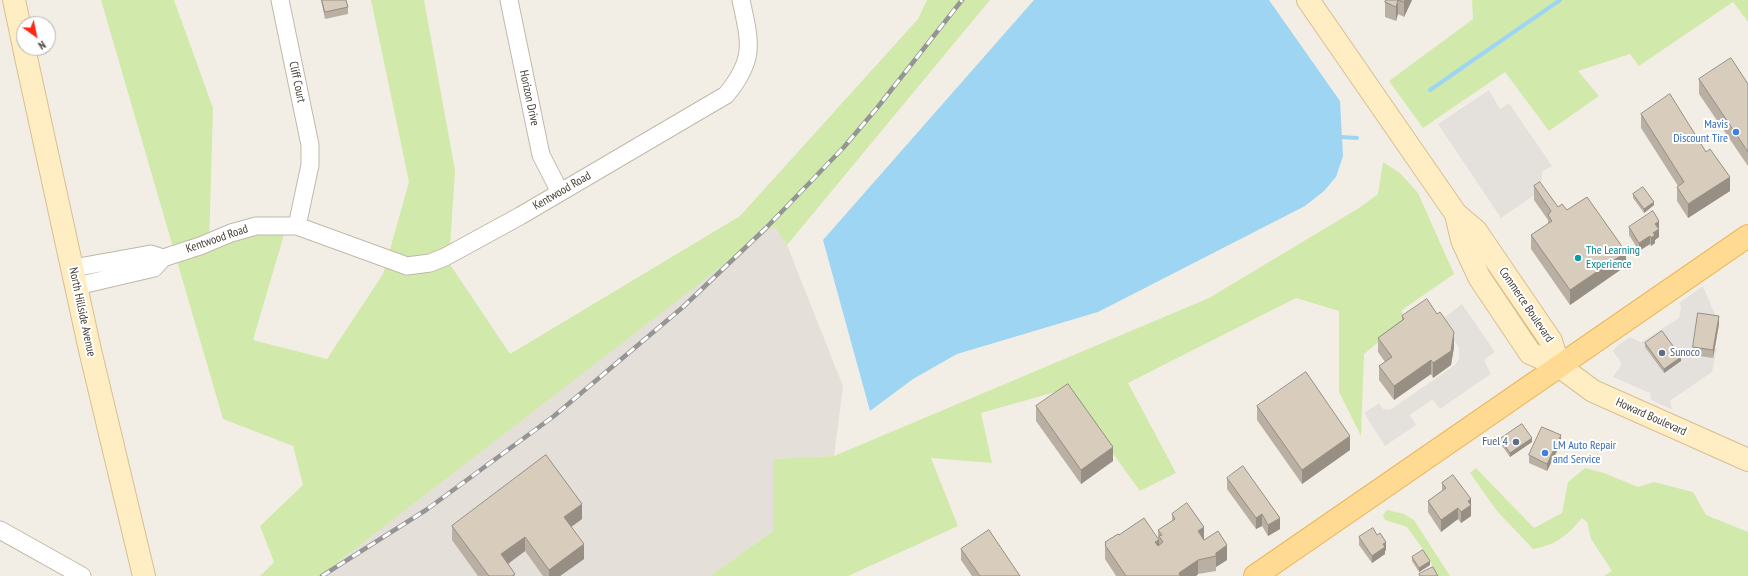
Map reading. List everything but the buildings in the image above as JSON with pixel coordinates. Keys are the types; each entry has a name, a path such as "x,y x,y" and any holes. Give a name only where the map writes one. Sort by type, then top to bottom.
{"main road":[{"name":"North Hillside Avenue","path":"14,0 17,16"},
{"name":"Commerce Boulevard","path":"1308,0 1456,214 1476,231 1552,341 1559,366"},
{"name":"North Hillside Avenue","path":"26,56 90,350 144,576"},
{"path":"1255,576 1748,236"},
{"name":"Howard Boulevard","path":"1559,366 1593,391 1748,460"}],"street":[{"name":"Cliff Court","path":"280,0 310,145 310,165 297,226"},
{"name":"Horizon Drive","path":"509,0 541,155 560,192"},
{"name":"Kentwood Road","path":"75,277 151,254 163,258 200,246 231,233 256,226 297,226 406,266 430,263 445,257 726,95 738,81 748,56 748,41 741,0"},
{"path":"0,530 82,576"}],"shaded area":[{"path":"1489,90 1500,109 1509,103 1552,166 1542,172 1542,180 1533,196 1501,218 1438,124"},
{"path":"774,225 787,245 843,386 834,456 773,459 773,531 710,576 320,576"},
{"path":"1703,286 1719,324 1698,320 1713,357 1715,348 1717,348 1712,372 1671,400 1670,403 1673,410 1651,400 1650,393 1613,377 1621,366 1620,361 1613,351 1618,345 1630,337 1641,342 1679,318 1681,306 1679,303"},
{"path":"1462,304 1495,352 1485,359 1491,374 1440,409 1433,400 1430,401 1410,415 1416,425 1385,446 1364,413 1379,403 1383,409 1390,410 1455,365 1459,359 1459,348 1441,320"}],"green space":[{"path":"101,0 174,0 213,108 209,247 286,228 253,340 327,359 383,274 409,182 371,0 424,0 455,170 449,263 510,354 740,216 918,19 927,0 990,0 787,245 774,226 320,576 260,576 274,562 260,526 303,485 293,446 223,419"},
{"path":"1472,0 1748,0 1748,22 1733,2 1639,66 1630,54 1578,71 1599,96 1549,131 1505,72 1423,128 1389,81 1473,19"},
{"path":"1383,162 1400,173 1418,193 1454,274 1402,310 1403,322 1364,354 1361,436 1339,392 1339,311 1296,298 1128,383 1176,473 1140,491 1066,389 981,413 992,463 931,458 958,526 848,576 710,576 773,531 773,459 834,456 1209,298 1359,208 1378,194"},
{"path":"1476,468 1534,528 1562,513 1568,482 1585,468 1604,473 1638,487 1654,482 1693,492 1706,515 1748,532 1748,576 1604,576 1612,571 1591,539 1587,522 1582,518 1566,535 1560,539 1548,545 1533,549 1497,511 1470,473"},
{"path":"1387,510 1404,514 1414,520 1450,576 1438,576 1425,552 1407,527 1385,520 1383,515"}],"water":[{"path":"1034,0 1269,0 1340,101 1343,156 1336,177 1324,191 1305,206 1098,312 957,354 913,379 870,411 823,240"}],"waterway":[{"path":"1430,90 1560,0"},
{"path":"1341,137 1357,138"}],"railway":[{"path":"322,576 426,510 554,416 683,307 766,228 844,147 877,108 962,0"}],"place":[{"name":"Mavis Discount Tire","path":"1736,132"},
{"name":"The Learning Experience","path":"1578,258"},
{"name":"Sunoco","path":"1662,353"},
{"name":"Fuel 4","path":"1516,442"},
{"name":"LM Auto Repair and Service","path":"1545,453"}]}
